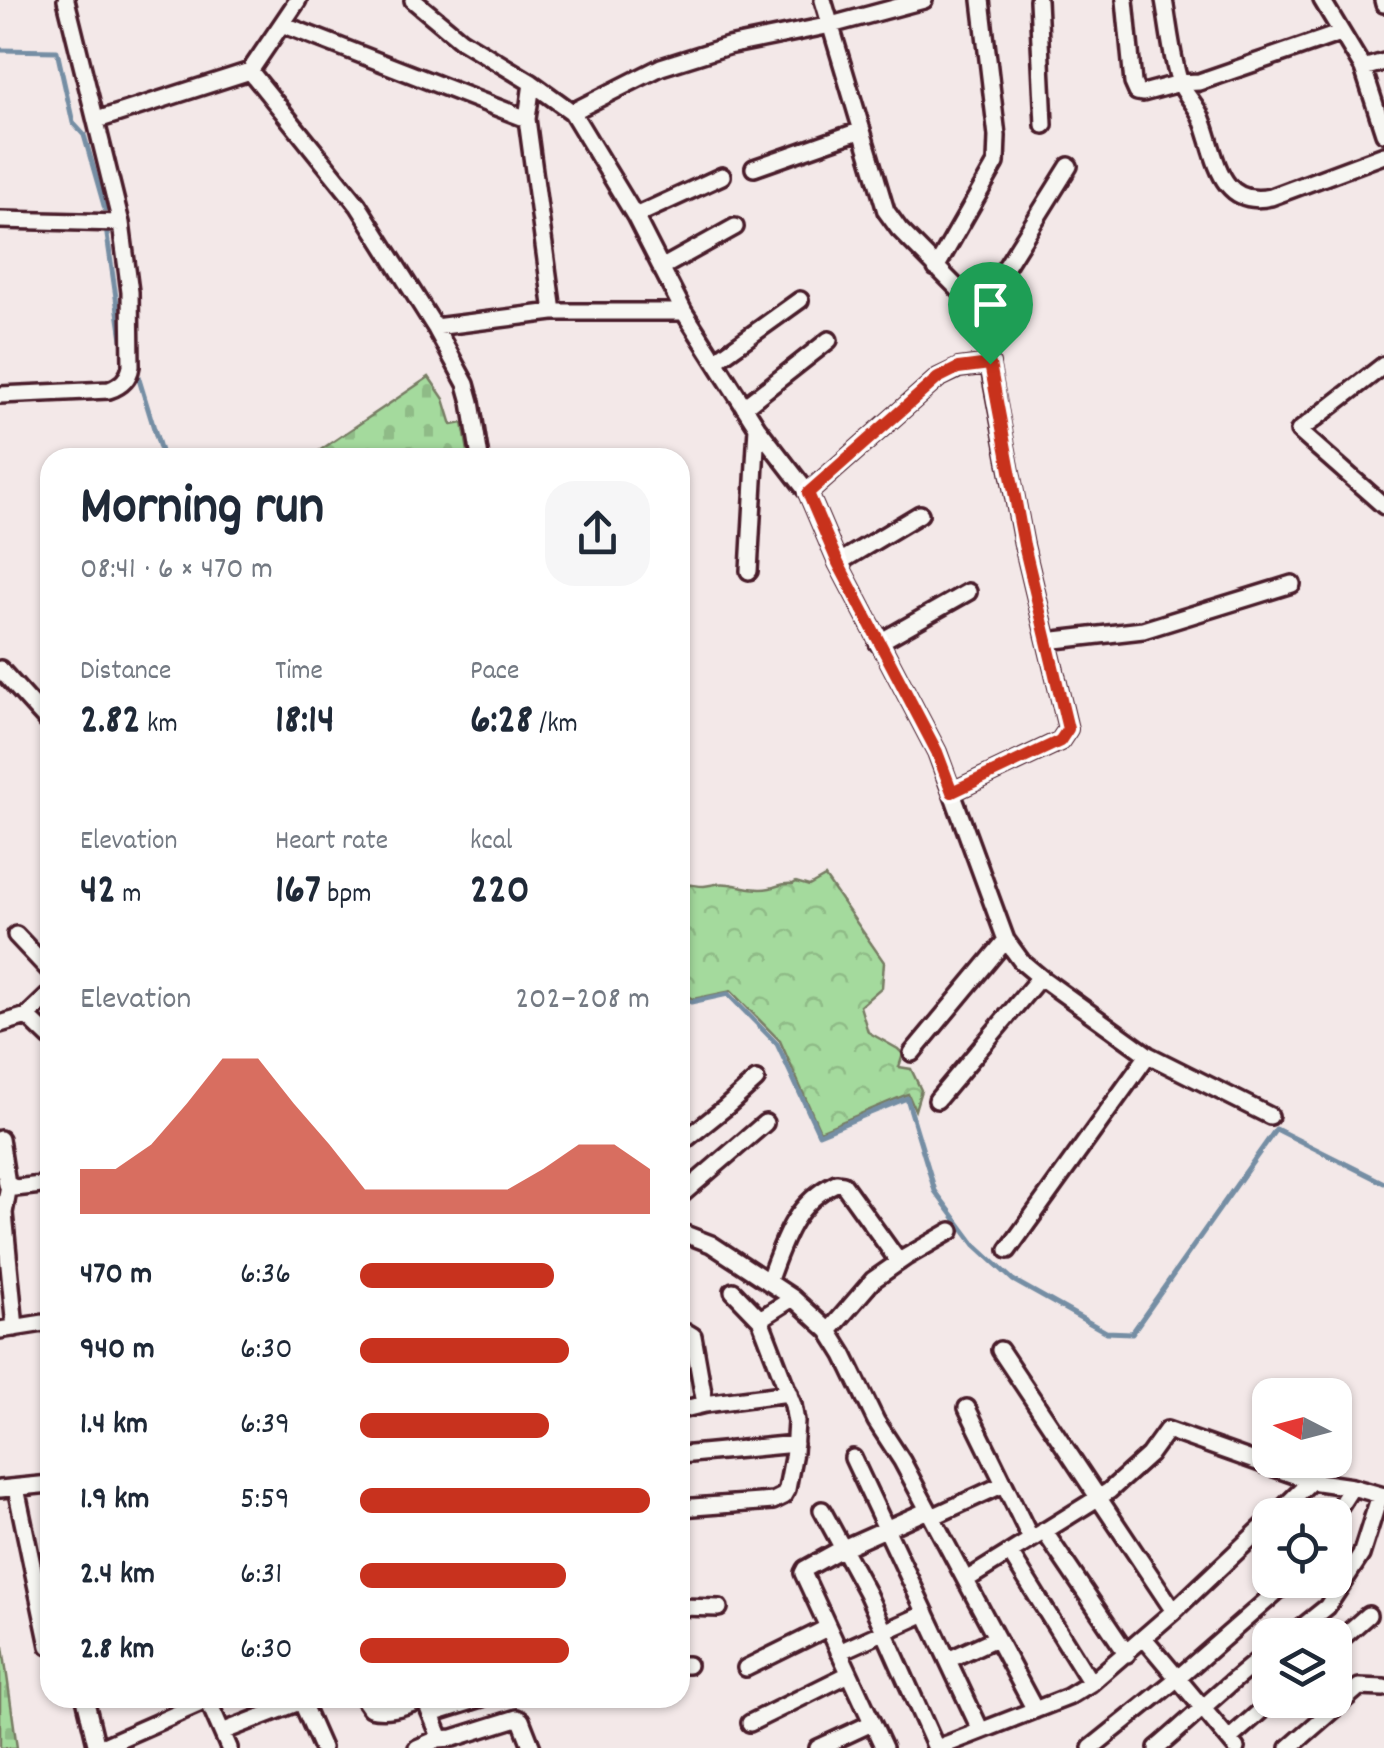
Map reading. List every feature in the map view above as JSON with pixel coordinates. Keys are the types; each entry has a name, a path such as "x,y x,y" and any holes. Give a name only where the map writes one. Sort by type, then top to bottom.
{"street":[{"path":"97,120 250,71 298,0"},
{"path":"413,0 461,40 532,82 572,112 634,216 684,312 757,427 808,493 838,563 937,752 1006,940 1022,962 1148,1054 1270,1116"},
{"path":"822,0 886,211 979,310 1024,545 1068,729 1060,741 952,792"},
{"path":"572,112 661,67 728,46 832,26 924,0"},
{"path":"936,268 996,163 997,136 981,0"},
{"path":"1038,0 1044,125"},
{"path":"1125,0 1134,89 1142,93 1199,82 1341,32"},
{"path":"1164,0 1180,84 1197,106 1221,178 1236,192 1259,199 1384,155"},
{"path":"1322,0 1363,68 1384,134"},
{"path":"0,395 109,390 119,386 130,373 130,292 121,223 68,1"},
{"path":"282,24 527,118"},
{"path":"1363,68 1384,62"},
{"path":"250,71 358,205 435,327 466,384 478,448"},
{"path":"532,82 527,118 553,312"},
{"path":"754,168 862,130"},
{"path":"979,310 1069,166"},
{"path":"634,216 722,176"},
{"path":"0,220 121,223"},
{"path":"661,268 735,227"},
{"path":"715,361 800,300"},
{"path":"435,327 553,312 684,312"},
{"path":"744,407 829,340"},
{"path":"808,493 938,378 958,368 990,364"},
{"path":"1384,365 1300,431 1384,506"},
{"path":"749,571 757,427"},
{"path":"838,563 920,514"},
{"path":"1047,641 1143,630 1292,584"},
{"path":"878,643 968,592"},
{"path":"0,669 40,713"},
{"path":"16,936 40,961"},
{"path":"912,1054 1006,940"},
{"path":"938,1100 1040,978"},
{"path":"0,1024 27,1016 40,1004"},
{"path":"27,1016 40,1028"},
{"path":"1008,1250 1148,1054"},
{"path":"690,1136 756,1080"},
{"path":"690,1188 765,1124"},
{"path":"0,1139 9,1185 40,1185"},
{"path":"768,1282 790,1225 807,1204 836,1183 843,1184 899,1262"},
{"path":"9,1185 4,1213 8,1329 40,1324"},
{"path":"829,1330 873,1280 951,1231"},
{"path":"690,1236 711,1244 793,1298 829,1330 1035,1710"},
{"path":"690,1507 773,1500 787,1489 796,1422 789,1393 760,1318 734,1291"},
{"path":"760,1318 793,1298"},
{"path":"690,1335 705,1404"},
{"path":"1000,1350 1174,1611"},
{"path":"690,1408 789,1393"},
{"path":"967,1408 1004,1484 1126,1654"},
{"path":"966,1580 1109,1491 1138,1466 1167,1430 1311,1482 1382,1495 1361,1555 1327,1607 1313,1618"},
{"path":"690,1454 794,1444"},
{"path":"854,1458 948,1660 974,1738"},
{"path":"1294,1498 1311,1482"},
{"path":"884,1748 802,1573 843,1548 1004,1484"},
{"path":"40,1485 8,1488 40,1611"},
{"path":"1345,1498 1352,1488"},
{"path":"822,1510 867,1592 937,1748 974,1738 1090,1683 1252,1537"},
{"path":"1010,1553 1090,1683"},
{"path":"1092,1748 1269,1598"},
{"path":"690,1606 720,1608"},
{"path":"838,1652 926,1613"},
{"path":"1352,1629 1368,1615"},
{"path":"746,1668 827,1628"},
{"path":"948,1660 996,1638"},
{"path":"1144,1638 1230,1744 1255,1718"},
{"path":"1156,1748 1252,1665"},
{"path":"750,1723 849,1674"},
{"path":"1289,1748 1359,1686 1384,1688"},
{"path":"90,1708 98,1748 188,1708"},
{"path":"212,1708 229,1748"},
{"path":"222,1732 279,1708"},
{"path":"305,1708 322,1748"},
{"path":"370,1708 402,1708"},
{"path":"429,1708 438,1739"},
{"path":"420,1748 438,1739 474,1740 519,1718 532,1748"},
{"path":"818,1748 872,1723"}],"green space":[{"path":"429,377 444,399 452,425 463,423 467,448 323,448"},
{"path":"825,877 884,962 882,987 860,1006 868,1032 898,1049 903,1054 899,1067 911,1069 921,1090 915,1110 908,1094 820,1131 780,1041 731,991 690,997 690,884 725,883 764,889 796,882 809,886"},
{"path":"0,1625 17,1748 0,1748"}],"waterway":[{"path":"0,50 57,51 73,123 84,135 105,209"},
{"path":"106,228 124,353"},
{"path":"138,376 160,448"},
{"path":"690,1002 728,994 777,1044 819,1134 907,1098 935,1191 975,1245 1013,1280 1106,1332 1132,1333 1276,1129 1384,1183"}],"route":[{"path":"990,364 1024,545 1068,729 1060,741 952,792 937,752 838,563 808,493 938,378 958,368 990,364"}]}
